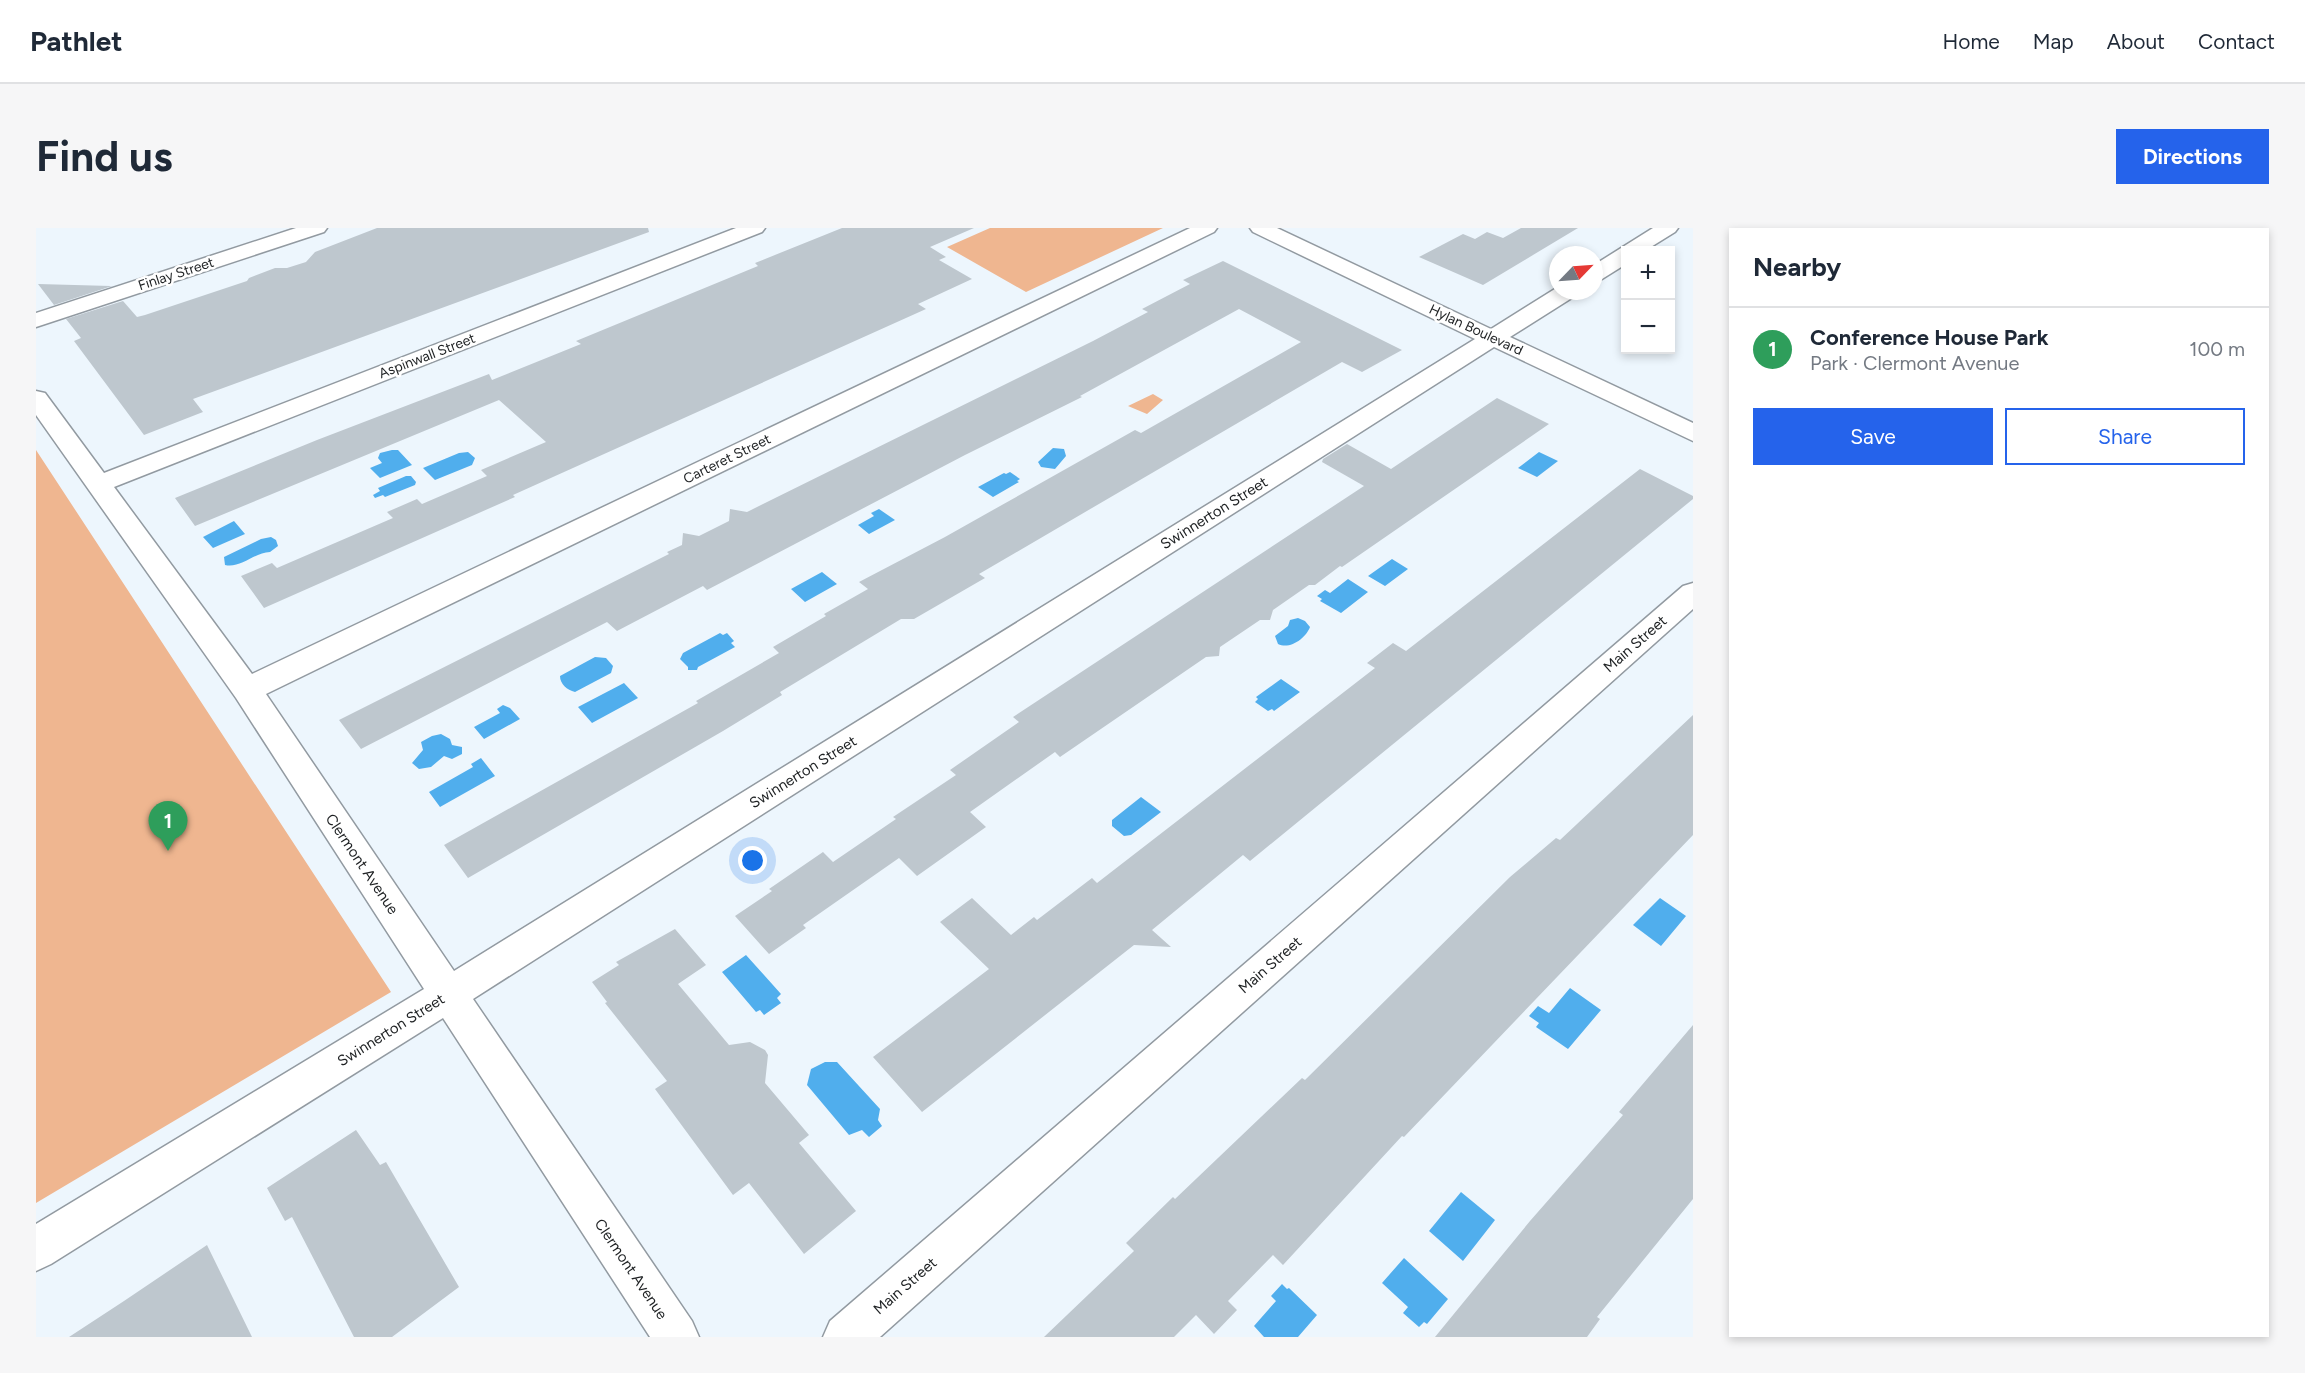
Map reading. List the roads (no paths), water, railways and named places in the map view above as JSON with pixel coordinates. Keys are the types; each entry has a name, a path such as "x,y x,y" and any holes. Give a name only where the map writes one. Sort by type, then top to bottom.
{"street":[{"name":"Finlay Street","path":"36,320 317,228"},
{"name":"Aspinwall Street","path":"99,484 755,228"},
{"name":"Carteret Street","path":"248,690 1207,228"},
{"name":"Hylan Boulevard","path":"1260,228 1693,433"},
{"path":"1639,246 1668,228"},
{"path":"1603,269 1621,258"},
{"name":"Swinnerton Street","path":"36,1250 449,994 1553,300"},
{"name":"Clermont Avenue","path":"36,398 248,690 676,1337"},
{"name":"Main Street","path":"846,1337 1693,593"}],"water":[{"path":"1053,448 1064,449 1066,456 1055,469 1041,467 1038,462"},
{"path":"398,450 412,465 380,478 370,468 382,463 378,458 380,453"},
{"path":"468,452 475,458 472,465 435,480 423,468 459,453"},
{"path":"1539,452 1558,461 1537,477 1518,468"},
{"path":"1010,472 1020,479 1017,481 1019,482 993,497 978,487 1004,473"},
{"path":"411,476 416,482 415,485 385,497 383,495 375,498 373,495 380,491 378,488"},
{"path":"879,509 895,520 869,534 858,525 874,516 871,513"},
{"path":"234,521 245,534 213,548 203,537"},
{"path":"271,537 276,540 278,546 270,552 236,565 225,565 224,557 261,539"},
{"path":"1392,559 1408,569 1385,586 1368,576"},
{"path":"822,572 837,584 805,602 791,589"},
{"path":"1348,579 1368,592 1341,613 1320,601 1322,599 1317,596 1325,590 1330,593"},
{"path":"1298,618 1310,627 1305,635 1292,644 1278,644 1275,636 1288,626 1290,620"},
{"path":"720,633 723,635 727,633 734,641 731,643 735,647 698,667 697,670 688,670 680,659 683,653"},
{"path":"595,657 606,658 613,666 611,673 575,692 564,686 560,676"},
{"path":"1281,679 1300,692 1274,711 1272,709 1268,711 1255,702 1258,699 1256,697"},
{"path":"624,683 638,698 592,723 578,707"},
{"path":"503,705 510,708 520,719 484,739 474,727 500,713 497,709"},
{"path":"441,734 450,739 452,745 462,747 462,754 452,759 444,756 431,767 419,769 412,763 423,750 421,742"},
{"path":"481,758 495,776 440,807 429,792 473,767 471,764"},
{"path":"1141,797 1161,812 1131,835 1124,836 1112,826 1112,820"},
{"path":"1660,898 1686,916 1661,946 1633,925"},
{"path":"746,955 781,994 777,998 781,1003 764,1015 760,1010 756,1012 722,972"},
{"path":"1570,988 1601,1010 1568,1049 1536,1027 1539,1023 1529,1016 1538,1006 1549,1013"},
{"path":"825,1062 837,1062 880,1109 878,1120 882,1126 869,1137 862,1130 849,1135 807,1085 811,1069"},
{"path":"1461,1192 1495,1220 1463,1261 1429,1231"},
{"path":"1404,1258 1448,1299 1427,1324 1424,1322 1419,1327 1403,1313 1408,1307 1382,1283"},
{"path":"1282,1284 1317,1315 1298,1337 1264,1337 1254,1326 1276,1301 1271,1296"}],"place":[{"name":"Conference House Park","path":"168,851"}]}
